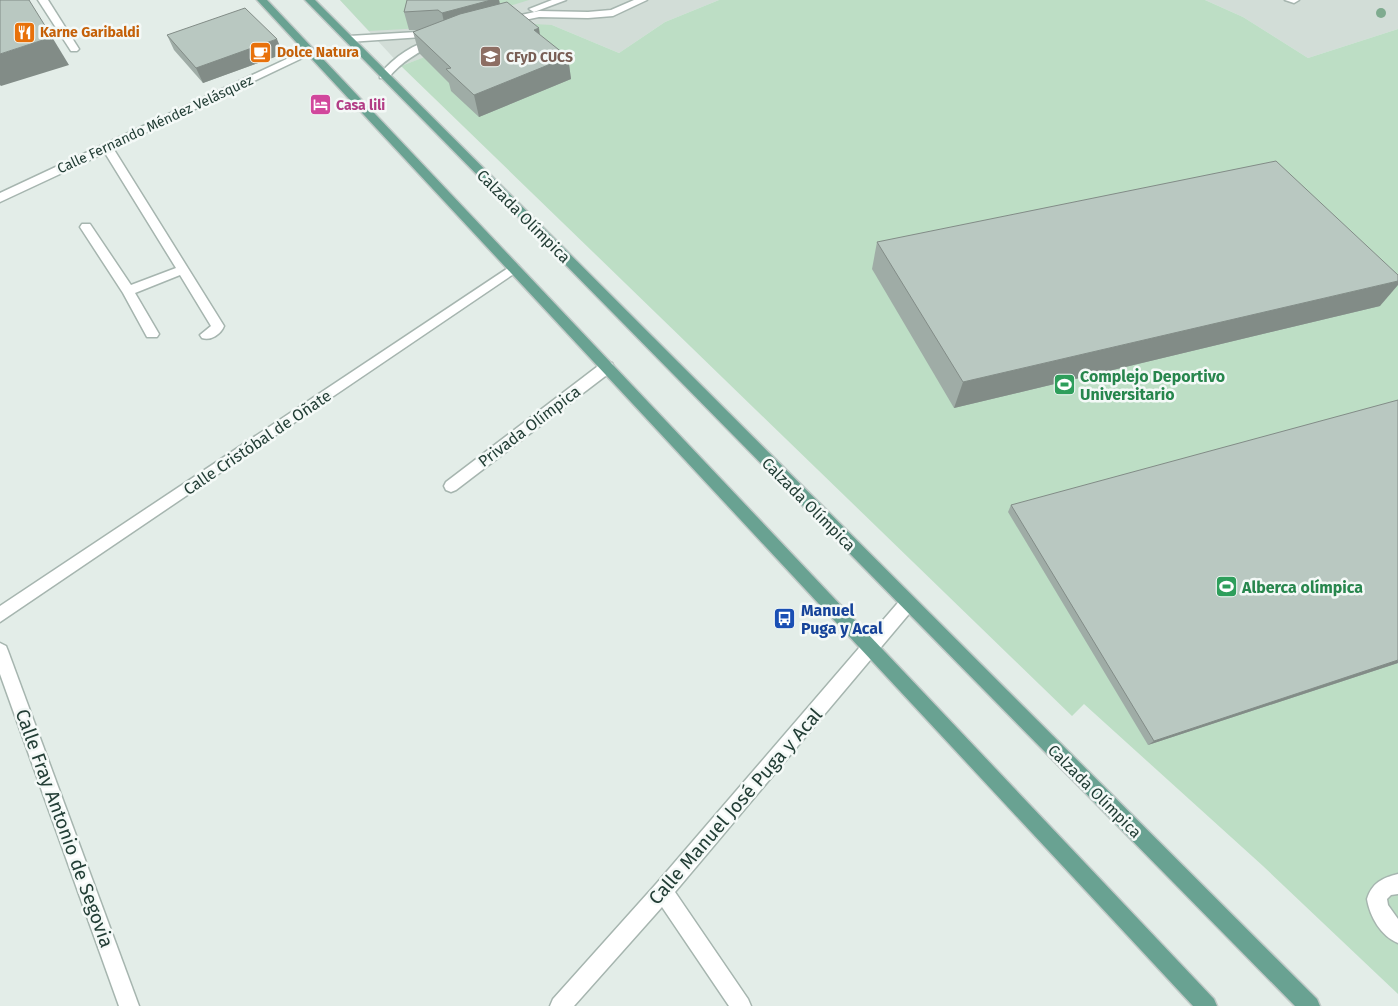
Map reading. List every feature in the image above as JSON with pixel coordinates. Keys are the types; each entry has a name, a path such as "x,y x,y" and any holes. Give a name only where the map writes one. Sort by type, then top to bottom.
{"main road":[{"path":"262,0 1207,1006"},
{"name":"Calzada Olímpica","path":"310,0 908,604 1310,1006"}],"street":[{"path":"43,0 74,48"},
{"path":"561,0 548,6 496,21 539,14 588,16 613,13 642,0"},
{"path":"548,6 557,14"},
{"path":"349,39 446,35 403,56 392,64 384,76"},
{"name":"Calle Fernando Méndez Velásquez","path":"0,198 310,51"},
{"path":"107,147 218,326 217,329 207,335"},
{"path":"86,227 128,292 152,334"},
{"name":"Calle Cristóbal de Oñate","path":"0,615 514,268"},
{"path":"128,292 184,269"},
{"name":"Privada Olímpica","path":"451,486 607,367"},
{"name":"Calle Manuel José Puga y Acal","path":"560,1006 663,891 908,604"},
{"name":"Calle Fray Antonio de Segovia","path":"0,651 129,1006"},
{"path":"1398,884 1383,889 1378,894 1377,904 1383,916 1398,933"},
{"path":"663,891 741,1006"}],"shaded area":[{"path":"340,0 719,0 665,22 619,53 552,25 420,59 401,66"},
{"path":"1205,0 1398,0 1398,29 1308,58 1243,17"}],"green space":[{"path":"340,0 529,0 441,27 369,31"},
{"name":"Complejo Deportivo Universitario","path":"719,0 1205,0 1243,17 1308,58 1398,29 1398,994 1263,866 1084,704 1072,716 401,66 514,23 552,25 619,53 665,22"}],"building":[{"path":"0,0 29,0 52,37 0,54"},
{"path":"407,0 491,0 442,13 438,10 404,12"},
{"path":"507,2 539,28 534,30 568,57 474,95 446,69 451,68 413,32 460,14"},
{"path":"245,8 277,39 196,68 167,35"},
{"path":"1276,161 1398,275 1398,281 963,382 877,242"},
{"name":"Alberca olímpica","path":"1398,400 1398,660 1154,741 1011,505"}],"place":[{"name":"Karne Garibaldi","path":"24,32"},
{"name":"Dolce Natura","path":"261,52"},
{"name":"CFyD CUCS","path":"490,57"},
{"name":"Casa lili","path":"320,105"},
{"name":"Complejo Deportivo Universitario","path":"1064,385"},
{"name":"Alberca olímpica","path":"1226,587"},
{"name":"Manuel Puga y Acal","path":"785,619"}]}
